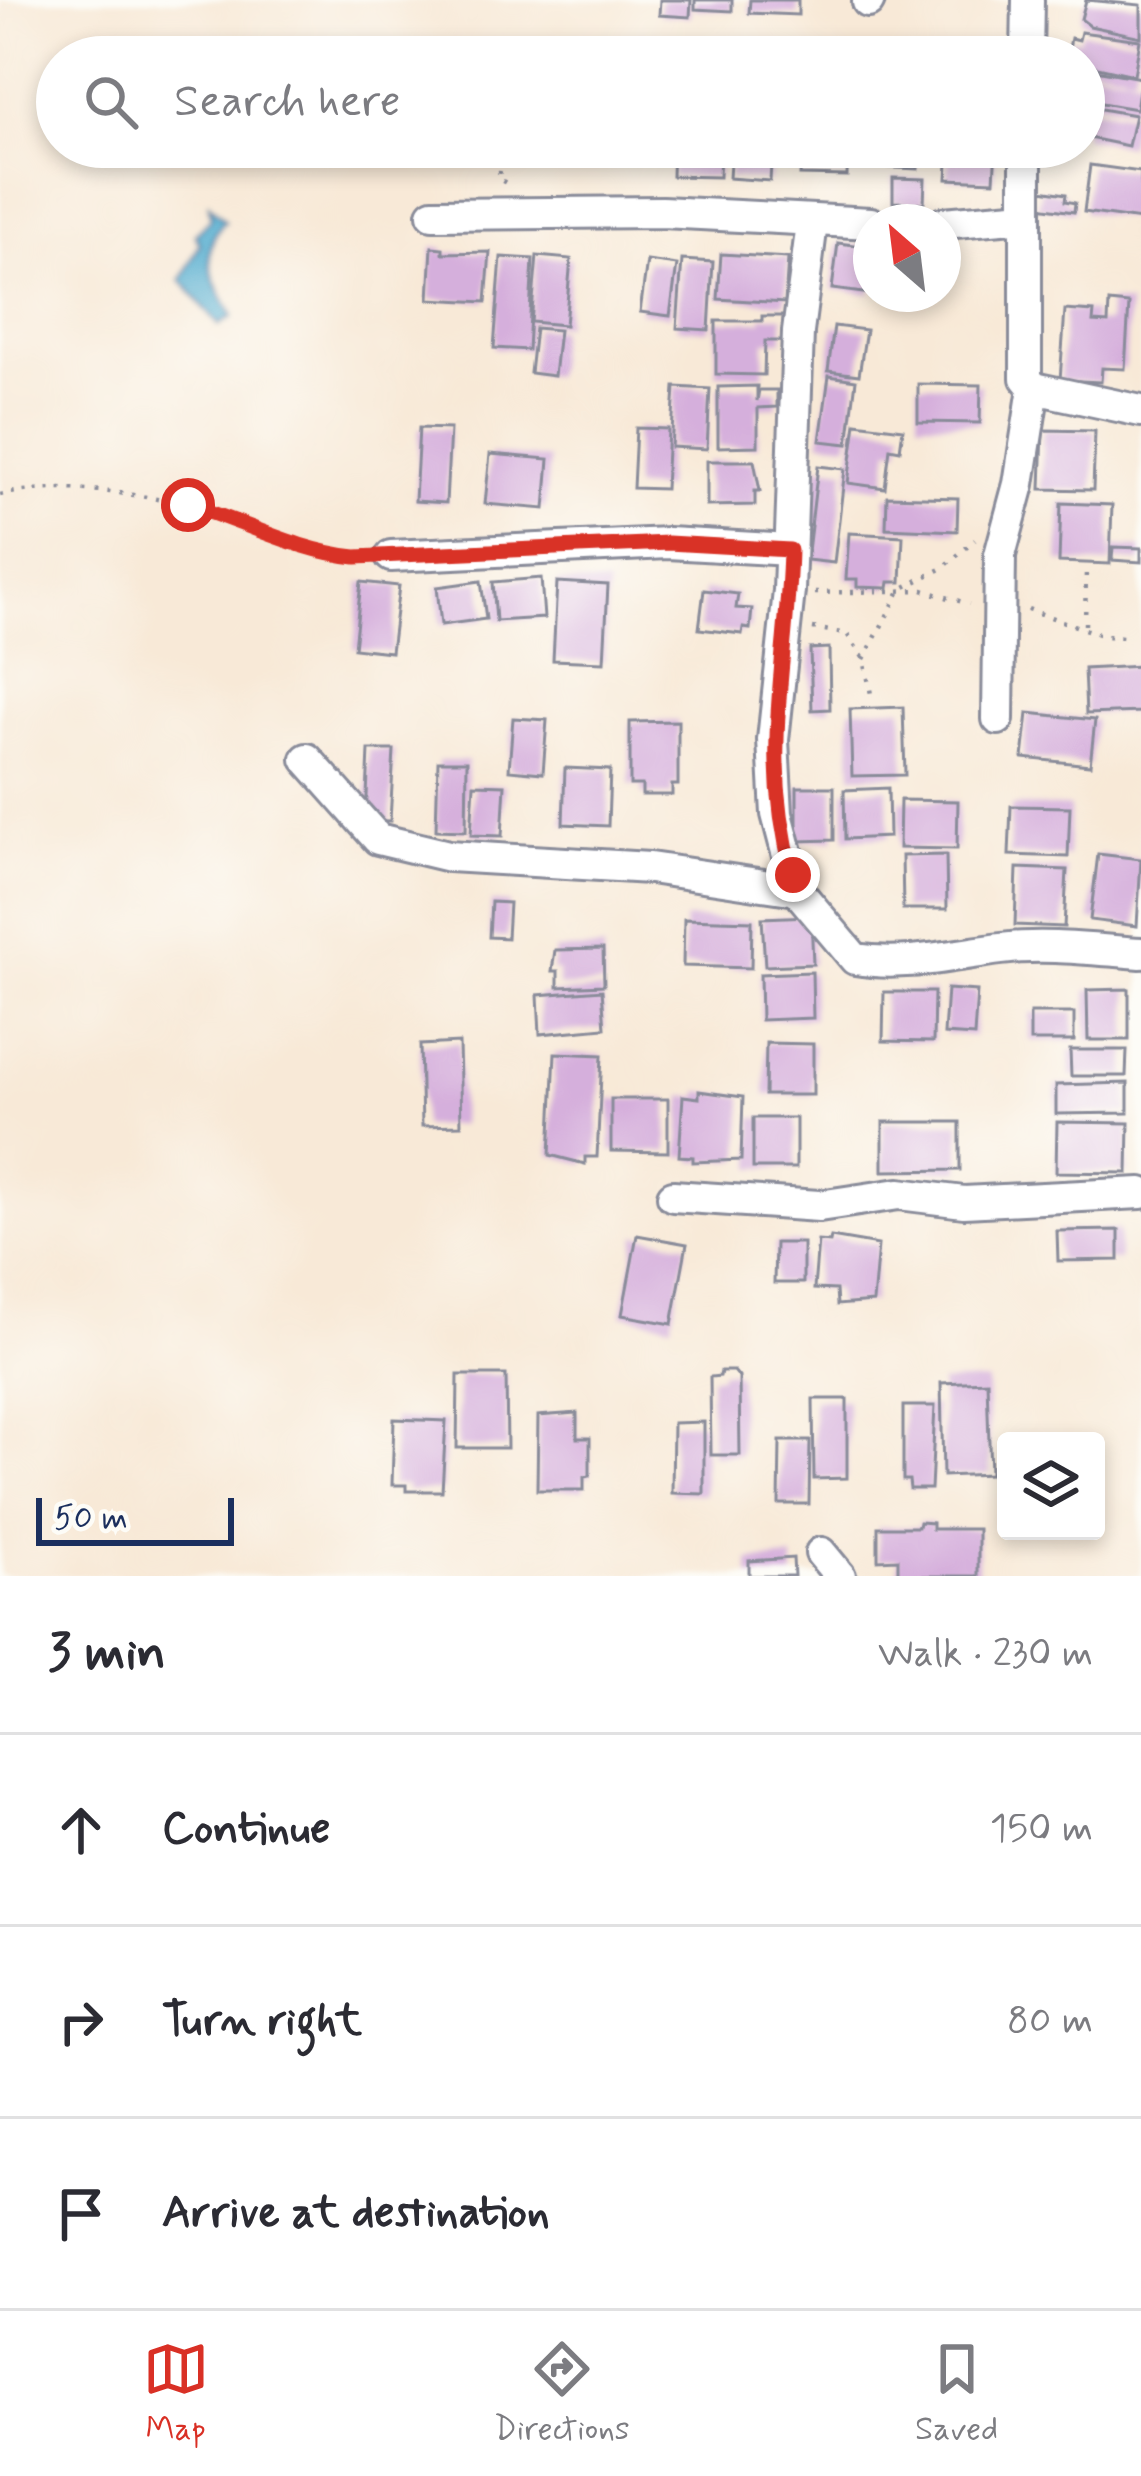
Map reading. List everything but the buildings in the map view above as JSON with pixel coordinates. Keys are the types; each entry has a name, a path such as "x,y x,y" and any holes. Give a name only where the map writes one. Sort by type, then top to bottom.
{"street":[{"path":"1028,0 1028,36"},
{"path":"1027,168 1026,378 1034,388 1141,411"},
{"path":"433,214 662,212 853,223"},
{"path":"961,221 1026,216"},
{"path":"793,875 777,814 773,740 789,591 798,332 812,224"},
{"path":"998,719 997,602 1007,523 1019,484 1034,388"},
{"path":"391,556 668,543 790,550"},
{"path":"307,759 378,839 449,856 650,868 797,890 854,959 910,964 931,956 1003,949 1141,953"},
{"path":"674,1196 819,1206 899,1194 964,1202 1141,1192"}],"path":[{"path":"0,495 57,488 188,505 259,526 310,552 391,556"},
{"path":"789,591 842,595 902,590 1007,523"},
{"path":"1085,625 1086,571"},
{"path":"864,659 902,590"},
{"path":"783,627 848,634 864,659 872,699"}],"water":[{"path":"209,205 225,221 211,244 211,268 233,316 219,325 181,280 200,244 195,234 211,219"}],"route":[{"path":"188,505 259,526 310,552 356,557 668,543 790,550 773,740 777,814 793,875"}]}
